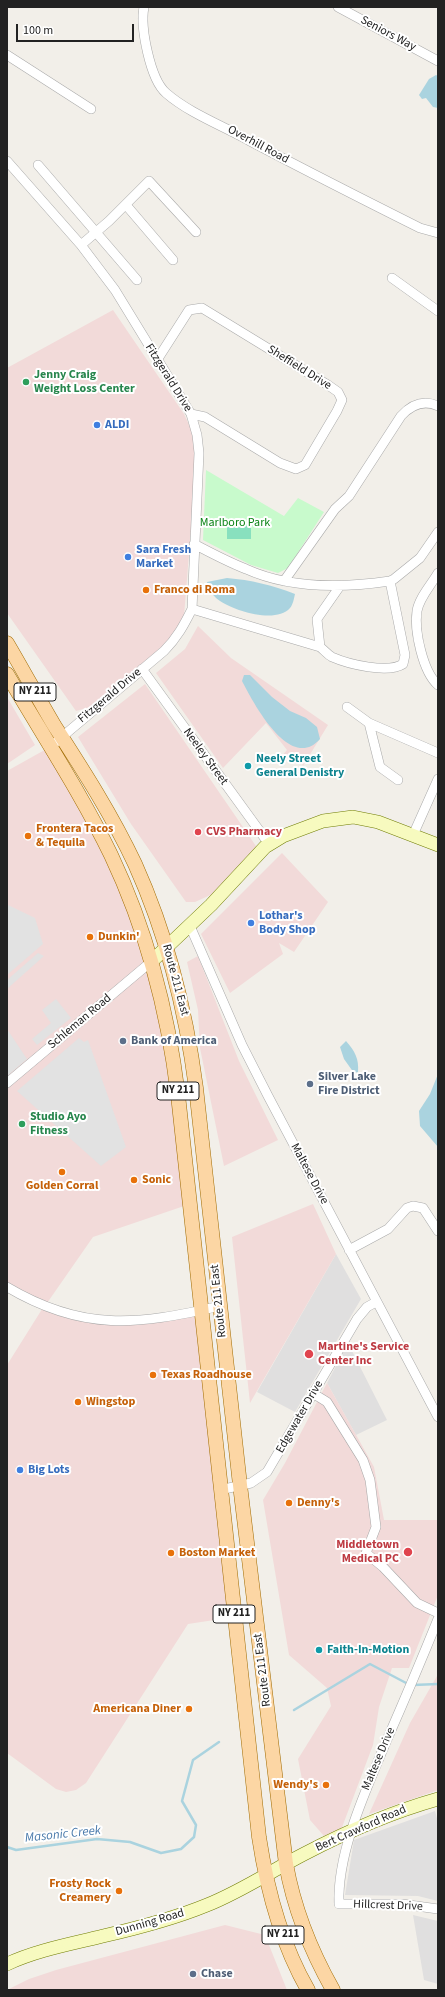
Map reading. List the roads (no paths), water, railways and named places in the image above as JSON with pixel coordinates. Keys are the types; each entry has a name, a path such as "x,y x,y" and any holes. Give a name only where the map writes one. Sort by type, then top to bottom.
{"main road":[{"name":"Route 211 East","path":"7,644 104,805 129,853 148,894 167,947 183,1010 192,1060 240,1485 286,1864 292,1893 302,1922 317,1959 333,1990"},
{"name":"Route 211 East","path":"7,674 110,854 133,908 152,961 165,1013 175,1067 257,1819 266,1877 279,1925 308,1990"}],"street":[{"name":"Seniors Way","path":"338,7 438,61"},
{"name":"Overhill Road","path":"142,8 148,57 152,69 166,92 191,110 420,228 438,233"},
{"path":"7,55 91,109"},
{"name":"Fitzgerald Drive","path":"7,161 80,245 115,290 191,414 197,435 199,453 192,609 184,627 175,640 50,747"},
{"path":"38,165 137,280"},
{"path":"80,245 126,205 149,181 196,232"},
{"path":"126,205 174,260"},
{"path":"392,278 438,311"},
{"name":"Sheffield Drive","path":"157,360 189,310 202,308 328,385 338,392 342,400 305,465 296,470 280,463 205,417 191,414"},
{"path":"284,581 335,509 349,496 401,416 408,409 421,403 438,406"},
{"path":"194,544 246,569 284,581 356,586 390,581 420,558 438,532"},
{"path":"438,573 421,599 417,611 417,623 424,662 431,678 438,685"},
{"path":"192,609 320,647 331,656 378,669 391,669 403,664 405,660 403,643 390,581"},
{"path":"320,647 317,620 340,586"},
{"name":"Neeley Street","path":"142,669 269,844"},
{"path":"347,707 369,723 438,753"},
{"path":"369,723 380,766 398,780"},
{"path":"413,835 438,780"},
{"path":"152,961 190,926 269,844 283,836 315,823 346,817 370,820 438,845"},
{"name":"Maltese Drive","path":"190,926 242,1045 376,1302 438,1417"},
{"name":"Schleman Road","path":"7,1083 152,961"},
{"path":"349,1250 388,1229 407,1208 413,1206 423,1208 438,1231"},
{"path":"7,1287 33,1301 56,1310 96,1320 133,1321 220,1306"},
{"name":"Edgewater Drive","path":"220,1490 258,1480 267,1472 357,1319 366,1308 376,1302"},
{"path":"314,1394 327,1402 363,1460 370,1480 374,1500 376,1527 366,1552 383,1566 417,1603 438,1613"},
{"name":"Maltese Drive","path":"339,1904 341,1877 351,1831 438,1619"},
{"name":"Bert Crawford Road","path":"286,1864 351,1831 438,1798"},
{"name":"Dunning Road","path":"7,1964 48,1950 146,1926 182,1915 225,1898 266,1877 286,1864"},
{"name":"Hillcrest Drive","path":"339,1904 402,1904 438,1909"}],"water":[{"path":"436,75 438,76 438,108 433,107 426,98 422,99 419,95 429,79"},
{"path":"227,578 261,583 295,594 293,603 284,613 275,615 255,614 235,609 218,600 208,590 207,582"},
{"path":"244,675 250,675 272,697 290,711 306,718 317,727 320,739 308,747 297,747 285,741 274,731 255,704 242,681"},
{"path":"346,1041 356,1055 358,1072 354,1073 344,1059 340,1047"},
{"path":"438,1074 438,1147 420,1126 419,1111 430,1094"}],"waterway":[{"name":"Masonic Creek","path":"294,1710 370,1664 408,1684"},
{"name":"Masonic Creek","path":"413,1685 438,1684"},
{"name":"Masonic Creek","path":"7,1847 16,1850 97,1839 130,1842 161,1853 181,1849 194,1837 196,1825 182,1801 193,1760 219,1742"}],"place":[{"name":"Jenny Craig Weight Loss Center","path":"26,382"},
{"name":"ALDI","path":"97,425"},
{"name":"Sara Fresh Market","path":"128,557"},
{"name":"Franco di Roma","path":"146,590"},
{"name":"Neely Street General Denistry","path":"248,766"},
{"name":"CVS Pharmacy","path":"198,832"},
{"name":"Frontera Tacos & Tequila","path":"28,836"},
{"name":"Lothar's Body Shop","path":"251,923"},
{"name":"Dunkin'","path":"90,937"},
{"name":"Bank of America","path":"123,1041"},
{"name":"Silver Lake Fire District","path":"310,1084"},
{"name":"Studio Ayo Fitness","path":"22,1124"},
{"name":"Golden Corral","path":"62,1172"},
{"name":"Sonic","path":"134,1180"},
{"name":"Martine's Service Center Inc","path":"309,1354"},
{"name":"Texas Roadhouse","path":"153,1375"},
{"name":"Wingstop","path":"78,1402"},
{"name":"Big Lots","path":"20,1470"},
{"name":"Denny's","path":"289,1503"},
{"name":"Middletown Medical PC","path":"408,1552"},
{"name":"Boston Market","path":"171,1553"},
{"name":"Faith-In-Motion","path":"319,1650"},
{"name":"Americana Diner","path":"189,1709"},
{"name":"Wendy's","path":"326,1785"},
{"name":"Frosty Rock Creamery","path":"119,1891"},
{"name":"Chase","path":"193,1974"}],"park label":[{"name":"Marlboro Park","path":"235,523"}]}
